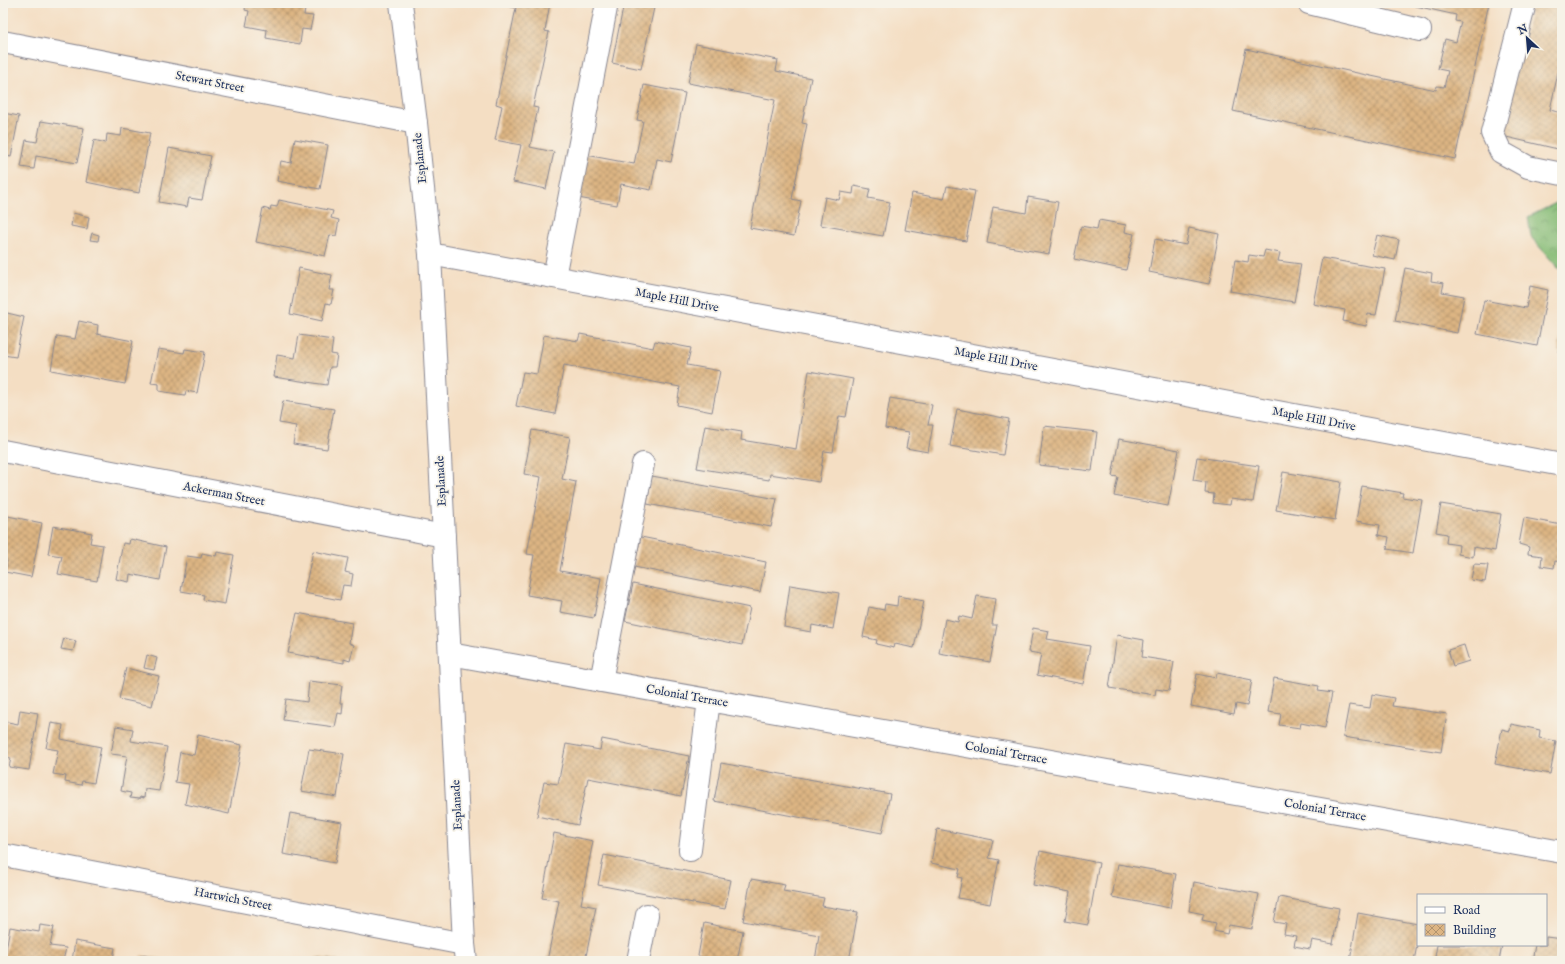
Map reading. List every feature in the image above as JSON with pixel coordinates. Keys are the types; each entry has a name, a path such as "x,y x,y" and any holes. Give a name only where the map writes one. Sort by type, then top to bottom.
{"street":[{"name":"Esplanade","path":"400,3 416,123 430,254 465,952"},
{"path":"554,277 608,3"},
{"path":"1309,3 1420,30"},
{"path":"1525,3 1492,133 1501,152 1528,167 1562,174"},
{"name":"Stewart Street","path":"3,42 416,123"},
{"name":"Maple Hill Drive","path":"430,254 1562,465"},
{"name":"Ackerman Street","path":"3,451 444,536"},
{"path":"601,681 643,464"},
{"name":"Colonial Terrace","path":"450,654 1562,852"},
{"path":"690,850 710,700"},
{"name":"Hartwich Street","path":"3,855 465,952"},
{"path":"638,961 647,916"}],"green space":[{"path":"1562,200 1562,269 1558,268 1531,237 1528,217"}],"building":[{"path":"246,3 306,4 304,15 313,16 310,30 302,29 300,44 266,38 267,30 246,26 249,11 245,10"},
{"path":"495,3 550,3 545,31 549,32 533,107 538,108 530,147 554,152 546,189 513,182 521,145 495,140 502,106 496,104 516,8"},
{"path":"624,3 655,3 641,69 612,63"},
{"path":"1402,3 1489,3 1455,159 1233,111 1246,49 1436,90 1437,86 1444,87 1448,71 1438,69 1445,39 1456,42 1461,22 1455,21 1456,15"},
{"path":"1532,3 1562,3 1562,54 1550,110 1562,113 1562,150 1502,136"},
{"path":"696,44 778,60 776,71 811,78 802,123 807,124 792,199 801,201 794,236 750,228 775,100 688,83"},
{"path":"644,85 685,93 671,162 657,159 651,190 621,184 617,205 578,198 586,155 634,164 643,121 637,120"},
{"path":"3,113 19,116 11,157 3,155"},
{"path":"41,121 84,128 77,163 36,156 34,169 21,167 26,140 37,142"},
{"path":"122,128 150,133 139,193 86,182 94,140 106,143 107,134 121,136"},
{"path":"295,139 328,145 320,189 277,181 281,161 291,163"},
{"path":"169,148 211,156 202,200 189,198 187,207 159,202"},
{"path":"854,186 870,189 868,198 890,202 883,236 820,225 825,197 839,200 841,192 853,194"},
{"path":"947,186 975,191 966,241 905,230 912,193 944,199"},
{"path":"1028,197 1058,202 1049,254 987,243 993,207 1026,213"},
{"path":"279,200 333,211 331,218 339,220 336,236 330,235 325,256 256,242 263,208 270,210 271,206 277,207"},
{"path":"73,213 89,217 87,229 71,226"},
{"path":"1099,220 1126,225 1125,232 1134,234 1126,270 1074,259 1081,226 1097,229"},
{"path":"1189,228 1219,234 1209,284 1149,272 1155,239 1186,245"},
{"path":"92,233 99,235 98,241 90,240"},
{"path":"1377,235 1399,240 1395,260 1372,255"},
{"path":"1265,250 1280,253 1278,261 1301,264 1294,302 1230,291 1235,260 1248,262 1249,255 1263,257"},
{"path":"1322,258 1385,269 1376,315 1368,314 1366,326 1343,321 1345,310 1313,304"},
{"path":"299,268 332,275 329,290 334,290 331,304 326,303 322,321 290,314"},
{"path":"1405,268 1432,273 1431,281 1444,283 1442,292 1464,296 1457,333 1395,321"},
{"path":"1530,286 1548,290 1537,346 1477,334 1484,300 1526,308"},
{"path":"3,312 24,317 16,357 3,355"},
{"path":"79,321 98,325 97,334 133,341 125,384 51,370 57,336 75,339"},
{"path":"1561,333 1562,352 1558,352"},
{"path":"580,334 653,348 655,341 691,348 687,365 720,371 712,412 677,405 680,387 564,365 555,414 516,406 523,372 537,374 544,335 578,341"},
{"path":"299,335 333,340 331,354 337,355 335,367 330,367 327,385 274,377 277,355 295,358"},
{"path":"158,349 184,353 185,349 205,352 197,393 186,391 185,395 159,391 159,384 151,383"},
{"path":"809,371 853,379 846,417 839,416 833,452 824,451 819,482 770,474 769,480 697,468 705,426 742,432 741,440 796,449"},
{"path":"890,398 932,405 928,425 933,425 928,452 906,448 909,432 885,428"},
{"path":"283,401 334,409 327,449 293,444 296,426 279,423"},
{"path":"957,409 1009,419 1003,455 950,446"},
{"path":"1044,426 1097,432 1092,471 1039,465"},
{"path":"532,430 570,437 562,479 576,482 560,571 601,578 594,618 560,612 562,601 527,595 534,555 527,554 541,477 524,474"},
{"path":"1119,439 1179,450 1168,506 1114,496 1118,477 1112,476"},
{"path":"1197,457 1259,466 1253,502 1231,499 1230,505 1213,503 1214,494 1205,493 1206,482 1193,480"},
{"path":"1283,472 1341,482 1335,520 1276,510"},
{"path":"652,476 777,499 771,527 647,504"},
{"path":"1362,486 1403,493 1402,497 1422,500 1413,553 1387,549 1389,537 1378,535 1380,525 1356,521"},
{"path":"1441,504 1501,514 1495,551 1474,547 1473,557 1458,554 1459,545 1446,543 1447,534 1436,532"},
{"path":"3,515 42,523 31,577 5,572 7,561 3,560"},
{"path":"1524,518 1562,525 1562,562 1555,561 1554,568 1541,566 1542,556 1528,554 1529,547 1519,544"},
{"path":"53,526 92,533 90,543 103,545 97,581 58,574 62,556 48,554"},
{"path":"641,537 766,562 760,592 634,567"},
{"path":"130,539 166,547 160,580 130,574 129,582 116,579 123,543 129,544"},
{"path":"313,551 348,558 345,572 353,574 351,586 343,585 340,600 304,593"},
{"path":"217,552 234,555 225,604 203,600 204,595 181,591 187,556 201,558 202,553 216,556"},
{"path":"1474,564 1488,565 1485,582 1471,580"},
{"path":"633,584 750,608 742,645 625,621"},
{"path":"790,585 839,593 833,629 812,625 811,632 784,627"},
{"path":"898,596 924,601 914,648 895,644 894,648 876,644 877,640 863,637 869,607 884,610 885,604 897,606"},
{"path":"977,596 996,599 992,625 997,625 990,662 939,653 945,619 958,622 959,616 972,619"},
{"path":"297,613 352,623 349,643 354,645 350,661 344,659 344,663 288,653"},
{"path":"1033,628 1049,631 1047,639 1090,646 1083,684 1037,675 1041,654 1029,652"},
{"path":"1117,635 1144,640 1142,657 1174,662 1169,691 1156,689 1155,695 1109,688"},
{"path":"64,638 76,641 73,651 61,649"},
{"path":"1464,645 1469,661 1453,666 1448,650"},
{"path":"147,655 157,658 154,670 144,668"},
{"path":"126,668 159,676 152,706 119,699"},
{"path":"1217,673 1252,680 1247,706 1236,704 1234,714 1191,706 1197,674 1216,678"},
{"path":"1274,678 1319,686 1318,691 1332,693 1325,728 1301,723 1300,728 1279,725 1281,714 1268,712"},
{"path":"309,681 342,685 340,703 343,703 342,714 338,713 335,727 283,720 286,699 307,702"},
{"path":"1372,694 1394,698 1392,706 1447,714 1441,752 1343,737 1349,705 1370,708"},
{"path":"20,710 38,713 29,770 9,767 11,758 3,757 3,721 18,724"},
{"path":"51,723 63,725 61,739 101,747 94,783 82,781 81,785 65,782 66,776 53,774 58,750 46,748"},
{"path":"1511,724 1540,730 1539,738 1556,741 1550,774 1495,764 1502,729 1510,731"},
{"path":"116,726 133,729 131,741 167,747 159,791 145,789 144,798 140,797 139,799 130,798 131,793 121,791 127,756 111,754"},
{"path":"198,735 242,745 229,814 185,804 189,784 175,782 180,752 194,755"},
{"path":"602,739 689,756 681,796 588,778 578,825 537,816 544,782 558,784 566,744 600,750"},
{"path":"309,749 344,754 337,797 301,791"},
{"path":"721,763 890,794 882,833 714,801"},
{"path":"290,813 342,822 335,863 283,854"},
{"path":"937,829 993,840 989,858 999,860 990,904 958,898 962,878 958,877 960,869 931,863"},
{"path":"554,833 593,841 581,904 596,907 585,961 547,961 559,901 542,898"},
{"path":"1040,851 1099,863 1088,925 1065,921 1070,892 1033,885"},
{"path":"604,855 731,880 725,909 598,885"},
{"path":"1118,864 1176,874 1170,908 1112,897"},
{"path":"751,879 785,885 783,891 824,898 822,906 858,912 849,961 815,961 819,935 743,921"},
{"path":"1194,882 1259,894 1252,929 1229,925 1227,934 1214,931 1216,923 1202,920 1204,914 1189,911"},
{"path":"1279,897 1339,908 1333,944 1312,940 1310,949 1294,946 1296,936 1284,934 1286,924 1274,922"},
{"path":"1358,913 1417,924 1417,945 1414,961 1350,961"},
{"path":"704,923 743,931 737,961 701,961 702,957 698,956"},
{"path":"40,925 54,927 50,946 66,948 63,961 4,961 10,927 39,932"},
{"path":"1547,937 1562,939 1562,961 1532,961 1535,946 1547,946"},
{"path":"75,941 115,948 113,959 119,961 72,961"},
{"path":"1437,946 1502,946 1499,961 1448,961 1448,959 1435,957"},
{"path":"141,955 170,960 140,961"},
{"path":"316,957 340,960 340,961 315,961"}]}
